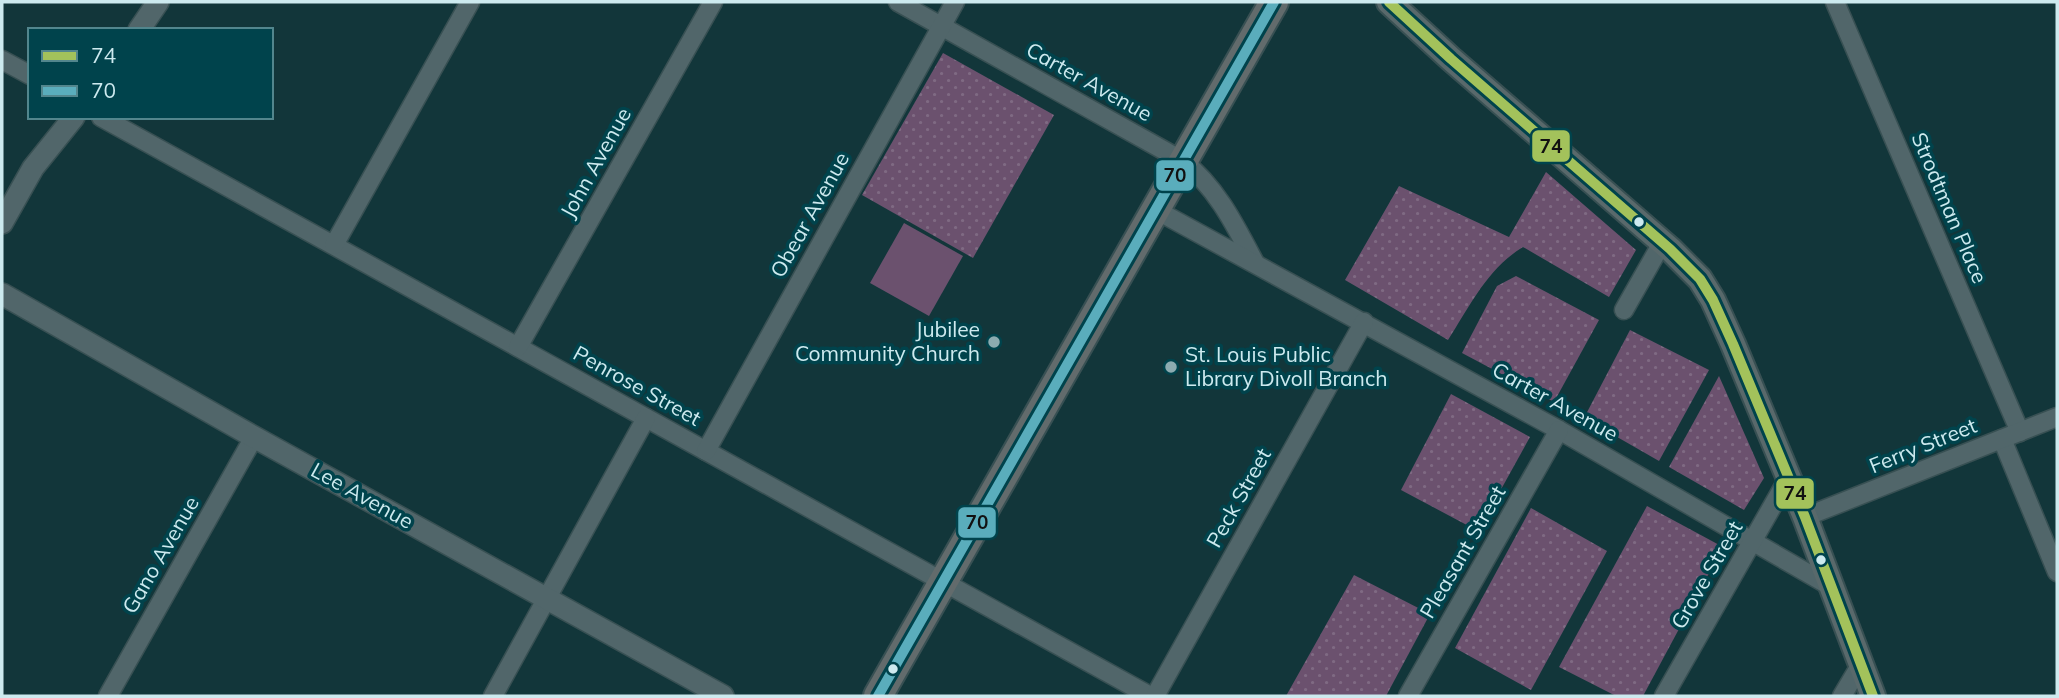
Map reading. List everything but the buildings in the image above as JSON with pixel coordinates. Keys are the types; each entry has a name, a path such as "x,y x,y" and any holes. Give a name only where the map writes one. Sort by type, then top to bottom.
{"main road":[{"path":"878,696 1274,2"},
{"path":"1389,2 1700,279 1713,300 1789,477 1873,696"}],"street":[{"path":"140,28 158,2"},
{"path":"334,245 470,2"},
{"name":"John Avenue","path":"518,347 713,2"},
{"name":"Carter Avenue","path":"898,2 1183,161 1200,174 1220,199 1255,263"},
{"name":"Obear Avenue","path":"706,451 955,2"},
{"name":"Strodtman Place","path":"1835,2 2020,432"},
{"path":"2,60 28,74"},
{"path":"2,223 33,168 72,119"},
{"name":"Penrose Street","path":"106,119 1152,696"},
{"name":"Carter Avenue","path":"1156,210 1559,430 1830,586"},
{"path":"1624,310 1662,243"},
{"name":"Lee Avenue","path":"2,294 254,438 723,696"},
{"name":"Peck Street","path":"1152,696 1364,322"},
{"name":"Ferry Street","path":"1805,517 2057,417"},
{"path":"493,696 646,418"},
{"name":"Pleasant Street","path":"1408,696 1559,430"},
{"name":"Gano Avenue","path":"108,696 254,438"},
{"path":"2002,439 2057,572"},
{"name":"Grove Street","path":"1664,696 1789,477"},
{"path":"1842,696 1861,664"}],"shaded area":[{"path":"943,53 1054,115 973,258 862,195"},
{"path":"1546,172 1636,250 1609,297 1523,247 1489,277 1448,340 1345,280 1399,186 1509,237"},
{"path":"904,223 963,256 929,316 870,283"},
{"path":"1516,276 1599,320 1554,402 1462,353 1497,286"},
{"path":"1630,330 1709,370 1659,461 1584,418"},
{"path":"1719,376 1764,478 1744,510 1669,467"},
{"path":"1451,394 1530,437 1478,531 1401,490"},
{"path":"1647,506 1723,547 1643,696 1616,696 1559,667"},
{"path":"1531,508 1607,551 1531,690 1455,648"},
{"path":"1354,575 1430,614 1386,696 1286,696"}],"transit line":[{"name":"70","path":"878,696 1274,2"},
{"name":"74","path":"1389,2 1670,249 1700,279 1733,344 1805,517 1873,696"}],"place":[{"name":"Jubilee Community Church","path":"994,342"},
{"name":"St. Louis Public Library Divoll Branch","path":"1171,367"}]}
